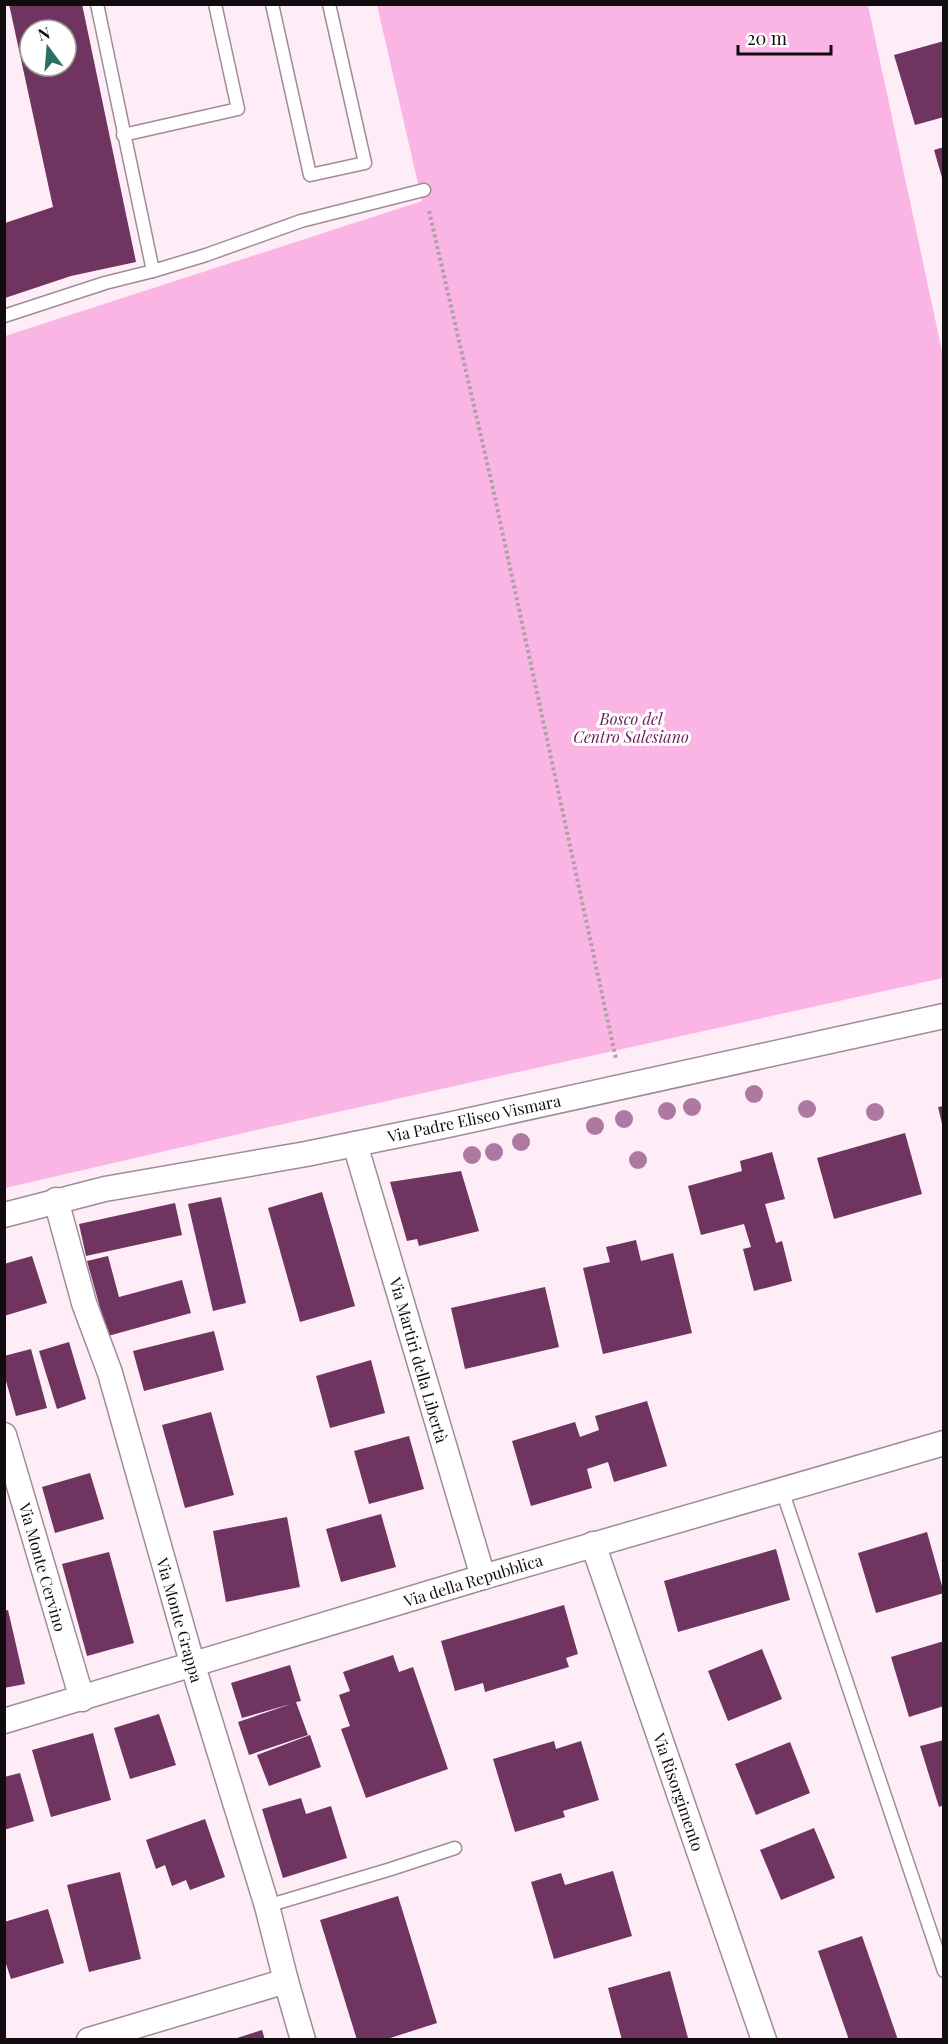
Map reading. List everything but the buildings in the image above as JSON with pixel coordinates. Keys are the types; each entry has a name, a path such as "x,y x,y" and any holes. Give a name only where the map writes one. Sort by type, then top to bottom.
{"street":[{"name":"Via Padre Eliseo Vismara","path":"4,1215 56,1200 171,1176 355,1144 944,1016"},
{"name":"Via Martiri della Libertà","path":"355,1144 483,1577"},
{"name":"Via Monte Grappa","path":"56,1200 92,1328 110,1373 194,1666 267,1906 303,2040"},
{"name":"Via Monte Cervino","path":"4,1435 82,1698"},
{"name":"Via della Repubblica","path":"4,1721 194,1666 483,1577 944,1443"},
{"name":"Via Risorgimento","path":"593,1545 764,2040"},
{"path":"89,2040 286,1982"}],"lane":[{"path":"97,4 153,271"},
{"path":"123,135 238,109 215,4"},
{"path":"272,4 310,175 365,163 329,4"},
{"path":"4,316 105,283 206,255 301,221 424,190"},
{"path":"782,1490 944,1971"},
{"path":"267,1906 455,1848"}],"path":[{"path":"424,190 495,496 621,1086"}],"green space":[{"name":"Bosco del Centro Salesiano","path":"377,5 868,5 943,356 943,978 5,1188 5,336 422,201"}]}
